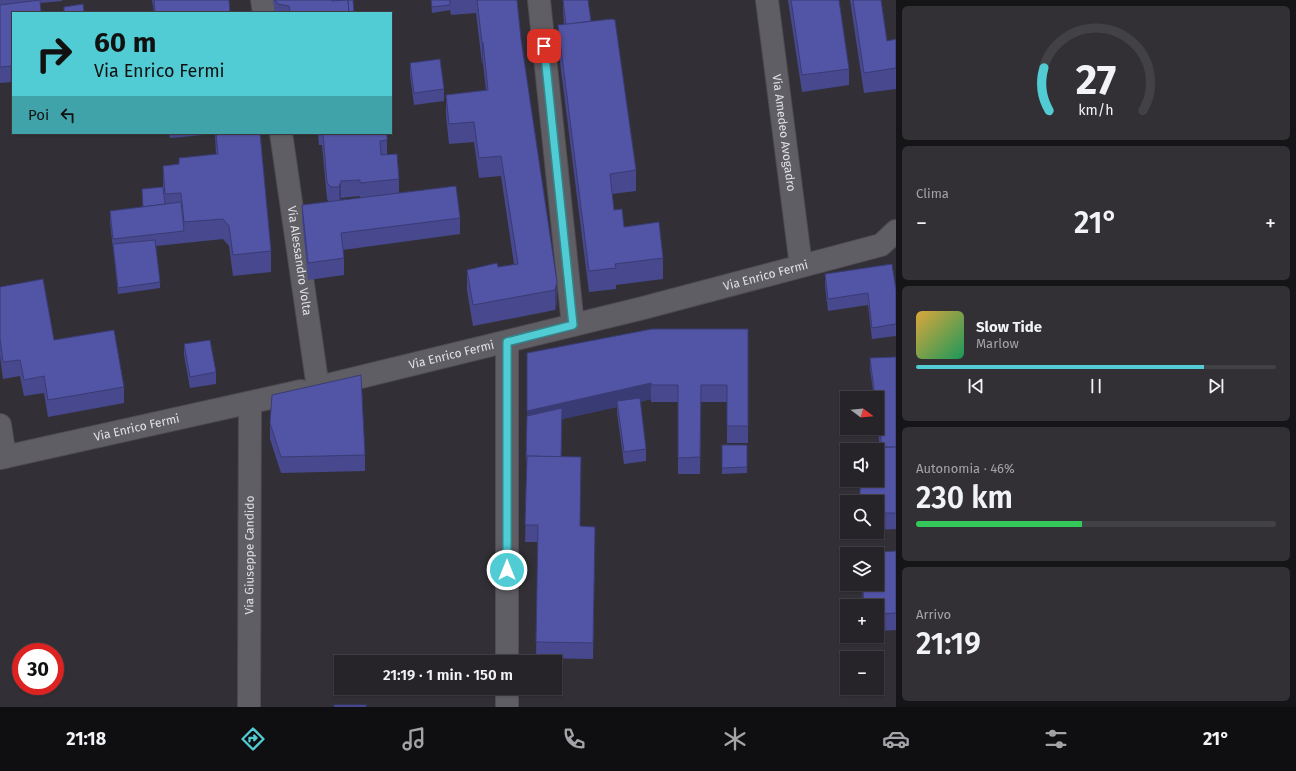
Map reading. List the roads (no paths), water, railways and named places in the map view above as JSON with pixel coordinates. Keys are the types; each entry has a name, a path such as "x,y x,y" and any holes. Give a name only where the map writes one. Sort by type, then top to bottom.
{"street":[{"path":"262,0 264,12"},
{"path":"539,0 573,325"},
{"name":"Via Amedeo Avogadro","path":"767,0 801,266"},
{"name":"Via Alessandro Volta","path":"281,134 318,388"},
{"name":"Via Enrico Fermi","path":"2,458 318,388 507,342 891,242"},
{"path":"507,342 507,655"},
{"name":"Via Giuseppe Candido","path":"249,707 250,403"},
{"path":"0,425 2,458"},
{"path":"507,695 507,707"}]}
